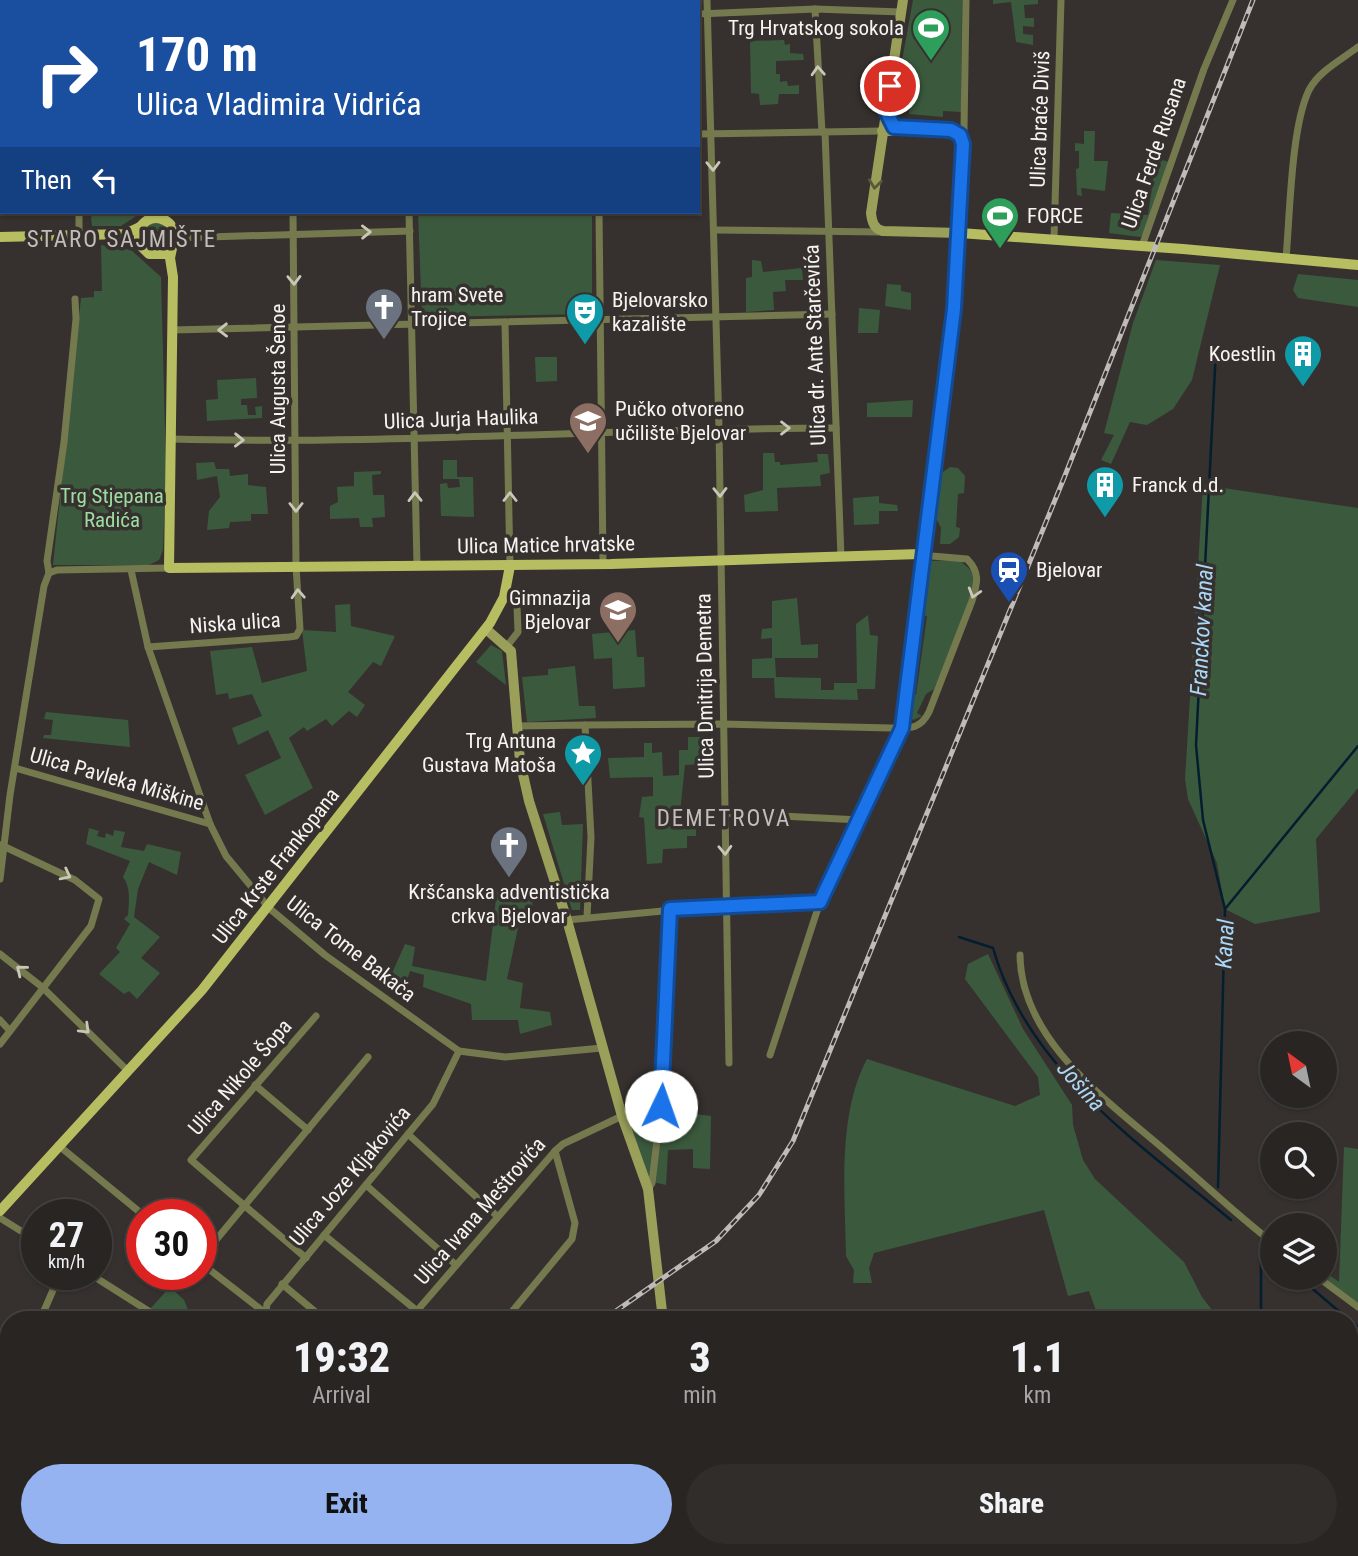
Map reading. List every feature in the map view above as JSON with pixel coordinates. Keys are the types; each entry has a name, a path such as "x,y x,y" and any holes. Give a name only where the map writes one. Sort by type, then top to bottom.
{"main road":[{"path":"169,568 174,243 171,214"},
{"path":"0,237 125,234 157,215 172,226"},
{"path":"140,227 138,237 141,247"},
{"name":"Ulica Ferde Rusana","path":"960,228 979,234 1142,246"},
{"path":"923,552 927,545 960,228"},
{"path":"79,236 131,243 141,247 153,255 165,270 172,290"},
{"path":"153,255 164,254 174,243"},
{"path":"1142,246 1358,265"},
{"name":"Ulica Matice hrvatske","path":"169,568 510,566 841,557 923,552"},
{"name":"Ulica Krste Frankopana","path":"0,1211 202,990 270,908 486,629 505,597 510,566"}],"street":[{"name":"Ulica Dmitrija Demetra","path":"707,0 719,429 729,1063"},
{"name":"Ulica dr. Ante Starčevića","path":"824,0 819,9 841,557"},
{"path":"855,230 867,224 871,216 904,0"},
{"path":"960,135 964,129 966,0"},
{"name":"Ulica braće Diviš","path":"1054,239 1061,0"},
{"name":"Ulica Ferde Rusana","path":"1142,246 1204,69 1233,0"},
{"path":"700,15 819,9 901,12"},
{"path":"1286,258 1296,144 1309,91 1322,74 1358,47"},
{"path":"886,111 891,125 898,130"},
{"path":"700,134 948,130 960,135 963,144 960,228"},
{"path":"79,214 79,236"},
{"name":"Ulica Augusta Šenoe","path":"293,214 296,566"},
{"path":"410,214 417,565"},
{"path":"599,214 603,564"},
{"path":"871,216 876,228 883,231"},
{"name":"Ulica Ferde Rusana","path":"714,230 883,231 960,228"},
{"path":"174,243 294,233 410,231"},
{"path":"0,879 9,795 44,586 49,573 47,561 65,439 76,320 75,299"},
{"path":"172,330 716,319 832,314"},
{"path":"505,322 510,435 510,566"},
{"name":"Ulica Jurja Haulika","path":"171,439 296,442 602,431 836,428"},
{"path":"516,726 722,724 902,728 916,727 925,718 978,583 976,570 967,559 932,556 923,552 902,728 820,902 770,1055"},
{"name":"Niska ulica","path":"148,647 296,636 300,629 296,566"},
{"path":"49,573 58,570 169,568"},
{"name":"Ulica Tome Bakača","path":"131,570 148,647 210,824 232,865 270,908 331,960 459,1051 506,1057 602,1048"},
{"path":"507,646 518,632 517,606"},
{"path":"486,629 507,646 513,669 516,726 529,801 622,1116 648,1189 663,1311"},
{"path":"585,725 591,837 587,917"},
{"name":"Ulica Pavleka Miškine","path":"15,768 210,824"},
{"path":"0,792 9,795"},
{"path":"724,813 860,820"},
{"path":"0,1044 91,926 99,899 75,880 2,845"},
{"path":"566,920 670,909 820,902"},
{"path":"648,1189 652,1184 661,1106 670,909"},
{"path":"0,954 42,987 128,1071"},
{"path":"1020,955 1020,975 1027,999 1046,1034 1085,1081 1260,1232"},
{"name":"Ulica Nikole Šopa","path":"244,1206 191,1160 316,1016"},
{"path":"0,1020 10,1031"},
{"name":"Ulica Joze Kljakovića","path":"266,1311 267,1304 282,1284 436,1099 459,1051"},
{"path":"217,1240 368,1058"},
{"path":"255,1085 308,1130"},
{"name":"Ulica Ivana Meštrovića","path":"416,1310 555,1151 563,1144 622,1116"},
{"path":"408,1134 497,1216"},
{"path":"58,1145 126,1201"},
{"path":"512,1311 572,1239 575,1223 559,1155 555,1151"},
{"path":"366,1185 456,1265"},
{"path":"244,1206 306,1258"},
{"path":"0,1218 21,1231"},
{"path":"324,1235 416,1310"},
{"path":"217,1274 259,1311"},
{"path":"282,1284 314,1311"},
{"path":"112,1288 148,1311"},
{"path":"44,1311 53,1290"},
{"path":"1335,1290 1358,1307"}],"green space":[{"name":"Trg Hrvatskog sokola","path":"913,0 962,0 961,112 943,111 943,117 909,114 910,106 901,105 900,112 893,111"},
{"path":"993,0 1038,0 1038,4 1024,5 1025,18 1034,18 1034,27 1023,26 1023,34 1033,35 1033,45 1016,42 1011,2 993,4"},
{"path":"784,40 785,45 790,44 790,53 803,54 804,60 776,61 776,74 780,74 780,82 787,81 788,86 799,85 799,94 779,94 778,104 760,105 759,94 751,93 750,41"},
{"path":"1084,131 1095,131 1094,161 1108,161 1105,191 1081,188 1082,196 1077,195 1076,169 1079,168 1079,151 1075,151 1075,143 1084,144"},
{"path":"1156,158 1172,163 1146,234 1140,237 1109,233 1111,213 1148,215"},
{"path":"93,214 139,214 121,226 92,226"},
{"path":"418,214 592,214 592,314 422,317"},
{"path":"156,223 165,227 169,236 165,245 156,249 147,245 143,236 147,227"},
{"name":"Trg Stjepana Radića","path":"101,245 131,250 161,277 166,467 163,550 159,560 149,565 53,565 81,298 94,297 94,291 102,291"},
{"path":"752,260 761,261 763,272 802,268 803,280 785,280 786,291 773,292 774,310 746,312 746,278 752,277"},
{"path":"1156,260 1220,265 1192,380 1173,409 1147,425 1130,422 1111,464 1101,460 1114,435 1104,433 1133,323"},
{"path":"1298,274 1358,280 1358,307 1298,298 1293,290"},
{"path":"887,284 901,285 901,291 911,293 911,310 885,306"},
{"path":"859,308 880,310 878,333 858,333"},
{"path":"535,357 557,357 557,381 536,382"},
{"path":"256,378 257,398 241,399 241,405 247,405 248,415 256,415 255,407 262,406 262,418 207,421 206,400 218,399 217,380"},
{"path":"913,400 912,417 867,417 867,403"},
{"path":"763,453 774,453 775,462 780,462 780,465 818,462 817,454 828,454 830,473 820,475 821,486 777,488 778,511 745,512 744,495 763,490"},
{"path":"443,460 457,460 457,477 473,477 474,517 441,516 440,484 447,483 448,488 460,487 459,479 443,479"},
{"path":"214,462 216,469 229,469 230,476 248,474 248,485 266,487 268,514 251,514 251,521 230,522 229,528 207,530 209,511 220,497 217,476 197,480 196,463"},
{"path":"950,467 958,468 965,476 964,493 958,494 956,527 960,528 959,537 950,544 940,544 941,528 935,516 940,474"},
{"path":"381,471 381,474 372,475 373,495 384,495 385,517 372,518 373,527 360,527 359,518 330,519 330,506 338,502 337,487 354,486 354,472"},
{"path":"1203,485 1358,508 1358,788 1316,839 1320,912 1255,924 1225,909 1217,863 1188,799 1185,779"},
{"path":"879,496 879,503 897,505 898,511 879,511 879,524 854,525 853,498"},
{"path":"959,560 973,572 976,585 934,689 926,694 917,713 922,716 913,720 909,714 911,706 906,704 908,695 916,695 927,616 920,615 928,561"},
{"path":"797,598 801,645 818,644 818,658 775,658 776,677 821,678 821,690 834,690 834,683 857,683 856,624 868,615 870,635 878,636 875,689 857,689 858,700 775,698 774,678 752,678 752,659 772,658 772,638 761,639 762,629 772,628 772,601"},
{"path":"350,604 351,626 395,636 381,666 373,662 348,692 365,705 357,717 349,711 332,726 326,719 307,731 304,727 289,738 313,788 265,815 245,775 281,758 268,730 238,745 232,728 262,716 252,694 229,699 228,693 216,695 210,651 252,647 262,683 307,671 302,630 336,632 335,605"},
{"path":"635,630 637,657 644,657 645,687 613,689 612,658 594,659 592,634"},
{"path":"491,645 502,651 506,685 476,662"},
{"name":"Trg Antuna Gustava Matoša","path":"575,666 579,706 595,706 596,718 527,722 522,677 548,675 548,669"},
{"path":"46,712 128,720 130,747 43,738 44,735 51,735 53,720 44,719"},
{"path":"688,737 702,737 704,753 701,754 701,764 685,765 679,822 696,822 696,836 687,836 687,848 663,849 662,863 647,864 644,818 639,817 642,797 653,796 653,777 610,778 608,758 644,757 644,743 652,743 652,753 662,752 663,776 679,775 679,750 688,750"},
{"path":"560,812 562,825 583,824 580,910 572,910 543,814"},
{"path":"89,828 99,831 97,836 105,838 106,833 113,836 114,830 125,832 121,847 144,851 147,844 181,852 177,875 149,862 138,889 134,917 160,937 141,958 160,973 137,999 129,991 124,994 99,974 120,952 116,948 130,924 124,919 128,915 129,895 123,877 130,861 86,844"},
{"path":"497,891 532,895 533,915 521,914 507,979 523,983 520,1008 550,1012 552,1025 520,1034 518,1020 472,1020 471,1004 423,987 424,975 410,971 404,989 389,980 405,944 415,947 412,966 486,981"},
{"path":"988,954 1023,1029 1072,1105 1073,1125 1083,1160 1095,1179 1184,1262 1202,1297 1213,1311 1096,1311 1089,1291 1068,1296 1044,1210 874,1253 869,1268 872,1283 853,1283 854,1270 846,1256 845,1155 851,1105 857,1081 867,1059 1015,1106 1040,1095 1038,1077 965,979 968,964"},
{"path":"661,1102 661,1106 680,1107 679,1112 711,1116 710,1169 693,1168 693,1149 668,1150 666,1185 649,1181 619,1105"},
{"path":"1344,1147 1358,1149 1358,1307 1335,1290 1337,1281 1339,1282"},
{"path":"167,1290 173,1290 184,1300 189,1311 150,1309"}],"waterway":[{"name":"Franckov kanal","path":"1216,349 1196,745 1203,820 1225,909"},
{"name":"Kanal","path":"1218,1187 1225,909 1358,746"},
{"name":"Jošina","path":"959,937 993,948 1009,991 1032,1031 1059,1067 1091,1101 1231,1220"},
{"path":"1261,1290 1261,1311"},
{"name":"Jošina","path":"1314,1290 1338,1311"}],"railway":[{"path":"616,1311 716,1241 759,1195 793,1141 1064,478 1253,0"}],"place":[{"name":"Trg Hrvatskog sokola","path":"931,62"},
{"name":"FORCE","path":"1000,250"},
{"name":"hram Svete Trojice","path":"384,341"},
{"name":"Bjelovarsko kazalište","path":"585,346"},
{"name":"Koestlin","path":"1303,388"},
{"name":"Pučko otvoreno učilište Bjelovar","path":"588,455"},
{"name":"Franck d.d.","path":"1105,519"},
{"name":"Bjelovar","path":"1009,604"},
{"name":"Gimnazija Bjelovar","path":"618,644"},
{"name":"Trg Antuna Gustava Matoša","path":"583,787"},
{"name":"Kršćanska adventistička crkva Bjelovar","path":"509,879"}],"district":[{"name":"STARO SAJMIŠTE","path":"122,239"},
{"name":"DEMETROVA","path":"724,818"}],"route":[{"path":"661,1106 670,909 820,902 902,728 920,571 927,545 954,309 961,222 963,144 960,135 951,130 898,130 894,127 889,122 886,111 890,86"}]}
